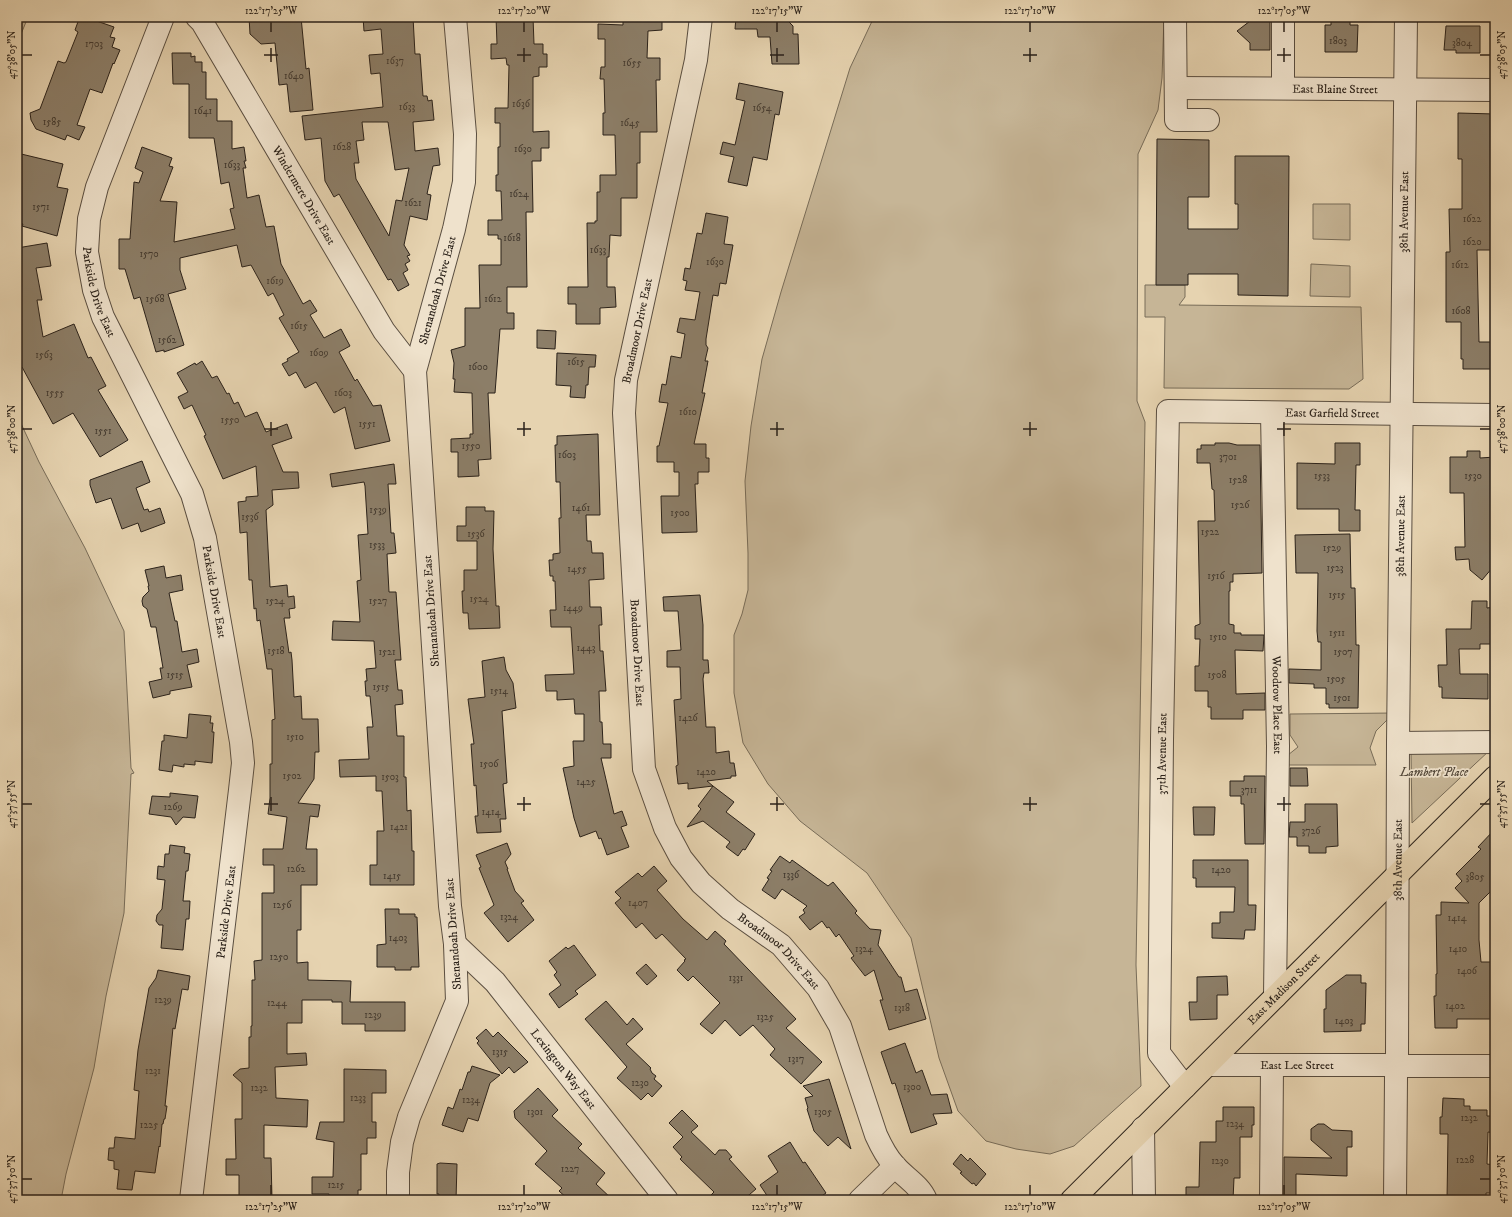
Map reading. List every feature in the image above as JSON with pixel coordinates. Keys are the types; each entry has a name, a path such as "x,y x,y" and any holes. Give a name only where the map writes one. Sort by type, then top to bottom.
{"main road":[{"name":"East Madison Street","path":"1072,1200 1495,777"}],"street":[{"name":"Parkside Drive East","path":"163,17 97,187 89,220 88,252 94,290 103,317 192,494 205,538 241,742 243,763 191,1200"},
{"name":"Windermere Drive East","path":"197,17 202,22 384,331 415,371"},
{"name":"Shenandoah Drive East","path":"398,1200 398,1172 402,1142 407,1123 457,1001 455,944 450,898 415,371 454,229 464,182 465,134 455,17"},
{"name":"Broadmoor Drive East","path":"701,17 696,60 626,380 624,413 644,769 665,828 686,865 701,883 730,909 781,945 818,988 840,1026 876,1135 884,1152 895,1166 913,1183 926,1200"},
{"path":"1175,17 1176,120 1208,120"},
{"path":"1283,17 1283,88"},
{"name":"38th Avenue East","path":"1395,1200 1398,743 1406,17"},
{"name":"East Blaine Street","path":"1176,88 1495,90"},
{"name":"East Garfield Street","path":"1168,411 1495,415"},
{"name":"37th Avenue East","path":"1168,411 1162,732 1159,1053 1185,1087"},
{"name":"Woodrow Place East","path":"1272,413 1278,746 1276,997"},
{"path":"1398,743 1495,742"},
{"name":"Lexington Way East","path":"455,944 495,982 667,1200"},
{"name":"East Lee Street","path":"1208,1064 1272,1066 1495,1066"},
{"path":"1271,1200 1272,1066"},
{"path":"1144,1128 1144,1200"},
{"path":"860,1200 895,1166"}],"green space":[{"path":"17,17 28,17 17,44"},
{"path":"874,17 1164,17 1162,78 1158,110 1138,154 1137,401 1145,422 1136,965 1141,1086 1074,1146 1050,1154 1016,1149 986,1141 958,1111 939,1058 911,938 867,873 800,821 768,784 743,743 734,693 734,635 742,614 748,590 745,481 751,426 762,359 781,292 850,68"},
{"path":"1313,204 1350,204 1350,240 1313,239"},
{"path":"1311,264 1350,266 1350,297 1310,296"},
{"path":"1145,285 1185,285 1185,297 1179,305 1361,307 1363,379 1349,389 1164,388 1165,317 1145,317"},
{"path":"17,415 39,462 85,548 124,631 131,768 134,773 131,774 124,913 106,996 94,1068 66,1174 61,1200 17,1200"},
{"path":"1394,713 1376,731 1370,748 1376,765 1283,765 1288,755 1298,747 1290,735 1290,714"},
{"name":"Lambert Place","path":"1490,750 1412,823 1411,751"}],"building":[{"path":"85,17 114,27 110,37 115,38 112,47 120,50 114,64 113,63 102,93 90,89 77,125 85,127 79,140 67,135 65,140 36,129 31,120 30,113 40,109 58,61 64,63 66,62 78,32 75,30 79,19 84,21"},
{"path":"249,17 301,17 306,69 309,68 313,110 290,112 287,84 279,85 275,43 261,44 250,34"},
{"path":"363,17 413,17 415,54 420,54 423,96 427,96 428,101 432,100 434,120 413,122 415,151 438,148 440,165 433,166 427,194 431,195 427,220 410,216 404,245 410,255 407,256 410,261 405,264 408,270 403,273 409,285 398,291 391,279 388,280 339,194 334,197 325,181 321,138 305,140 302,116 383,107 380,73 371,74 369,55 383,54 381,29 364,31","holes":["362,122 388,122 395,170 409,168 402,201 396,200 389,236 356,179 354,163 359,163 356,141 364,140"]},
{"path":"496,17 533,17 534,44 543,44 543,54 547,54 547,67 539,67 539,76 533,77 533,132 549,131 549,148 541,148 541,161 532,161 533,212 526,212 527,287 507,287 507,313 514,313 514,329 500,329 495,393 488,393 491,459 478,460 479,476 458,477 458,452 451,452 451,439 470,438 470,434 473,434 472,393 454,392 454,363 451,350 465,346 465,308 480,308 479,265 501,265 501,239 498,239 498,235 488,235 488,220 502,220 501,191 496,191 496,175 498,175 498,147 500,147 500,123 495,123 495,108 508,108 509,65 507,65 506,58 491,59 491,44 497,44"},
{"path":"623,17 662,17 662,30 648,31 647,58 660,58 660,80 656,80 657,132 640,132 640,163 637,163 637,198 621,198 621,236 610,235 609,257 607,257 607,287 615,287 616,307 600,308 600,324 576,324 576,304 568,304 568,287 588,287 587,223 595,223 595,221 597,221 597,192 600,192 600,175 616,175 615,135 603,135 603,113 605,113 604,79 600,79 601,67 605,67 605,39 598,39 598,24 623,25"},
{"path":"736,17 789,17 789,22 793,26 793,34 798,34 799,64 772,64 770,37 758,37 757,29 735,29"},
{"path":"1331,17 1350,17 1350,25 1358,25 1357,52 1325,52 1325,25 1331,25"},
{"path":"1254,18 1270,18 1270,50 1250,50 1250,43 1237,31"},
{"path":"1446,26 1480,26 1480,53 1456,53 1456,50 1444,50"},
{"path":"172,53 191,53 191,57 195,56 195,62 202,62 202,72 206,72 206,99 217,99 217,121 232,121 232,149 244,147 246,161 244,161 246,168 243,168 247,198 259,195 266,227 274,226 281,264 303,304 310,300 317,311 310,315 324,338 341,329 350,346 339,352 355,381 357,379 373,406 381,405 390,441 355,449 345,407 334,413 316,382 305,388 296,372 289,376 282,364 288,361 287,359 299,352 279,318 284,315 273,293 268,296 251,265 242,267 237,245 180,258 180,270 186,289 168,294 184,345 164,352 164,350 156,352 140,297 134,299 125,269 119,269 119,239 130,239 134,182 139,183 143,172 135,168 142,147 172,158 169,166 173,167 160,201 177,202 174,242 235,229 230,209 234,208 229,182 221,184 214,138 189,138 189,84 173,84"},
{"path":"739,83 783,92 779,115 775,114 767,160 753,157 747,186 728,182 734,157 720,154 723,142 735,145 745,101 736,99"},
{"path":"1458,113 1495,114 1495,250 1477,250 1479,342 1495,342 1495,369 1463,369 1463,359 1461,359 1461,322 1446,322 1446,252 1450,252 1449,209 1462,209 1462,159 1458,159"},
{"path":"1157,139 1209,140 1209,197 1188,197 1188,229 1238,229 1238,204 1235,204 1235,156 1289,156 1288,296 1238,295 1238,274 1188,274 1188,285 1156,285"},
{"path":"17,153 63,164 57,187 68,189 57,236 22,226 23,224 17,222"},
{"path":"706,213 728,217 724,244 733,245 726,284 720,283 718,296 713,295 706,339 706,345 708,348 705,361 708,361 702,393 705,393 694,444 706,444 706,458 709,458 709,472 698,472 698,484 695,484 697,532 662,533 661,496 679,496 679,472 674,472 674,462 657,462 657,446 659,446 668,403 659,402 662,384 666,385 671,356 681,358 685,334 677,332 680,318 695,320 700,292 685,290 687,281 683,280 685,268 690,269 697,233 702,234"},
{"path":"47,243 51,266 36,268 42,300 37,300 43,337 74,324 88,358 91,357 106,386 98,390 128,440 100,457 73,413 53,424 22,367 20,368 17,361 17,248"},
{"path":"537,330 556,331 555,349 537,348"},
{"path":"557,353 596,355 595,367 589,367 588,385 586,385 585,398 570,397 571,386 556,385"},
{"path":"202,361 212,378 217,376 227,394 229,393 234,404 238,402 245,417 257,412 266,432 287,424 292,438 272,445 283,472 298,472 299,488 272,490 273,505 266,510 270,587 287,585 288,597 294,596 295,608 289,609 290,618 284,618 289,653 291,652 294,697 301,696 302,719 318,719 319,752 315,752 314,779 298,803 320,805 318,817 310,816 306,849 317,849 317,885 301,885 301,930 297,930 297,963 308,962 308,980 351,981 350,1002 405,1002 405,1031 365,1031 365,1024 342,1024 342,1002 332,1002 332,1000 302,1000 302,1023 287,1023 287,1054 306,1053 307,1065 275,1067 276,1098 308,1100 307,1127 264,1125 264,1158 271,1158 272,1199 239,1199 239,1175 226,1175 226,1159 236,1159 235,1119 242,1119 242,1083 233,1075 240,1069 249,1068 249,1037 251,1037 252,1026 252,980 255,980 254,961 262,960 262,893 274,893 274,865 263,865 263,849 283,849 287,817 268,814 270,798 270,764 272,764 272,720 275,719 272,669 267,669 260,620 257,621 256,608 254,609 252,580 249,580 247,532 240,533 238,502 246,501 246,497 258,496 256,466 223,479 204,436 206,435 192,405 184,409 178,397 188,392 177,373 195,363 196,365"},
{"path":"598,434 600,515 586,515 587,541 591,541 592,553 603,553 604,579 589,580 590,607 601,607 602,625 599,625 600,651 603,651 606,691 599,691 600,722 602,722 603,744 611,744 611,758 601,758 614,814 622,811 627,825 621,827 629,847 607,855 601,838 599,839 596,831 580,837 574,818 563,768 574,766 573,741 584,741 584,714 575,714 574,699 557,700 557,691 546,691 545,675 574,674 571,627 551,627 550,610 556,610 555,581 553,581 553,576 550,576 549,560 553,560 553,554 560,553 559,518 561,518 560,482 556,482 555,445 557,445 557,436"},
{"path":"1215,443 1260,445 1262,573 1233,574 1233,582 1230,582 1229,591 1229,624 1234,625 1234,633 1241,633 1241,635 1264,635 1263,651 1235,650 1236,694 1265,693 1265,710 1243,710 1243,719 1211,719 1211,707 1208,707 1208,691 1195,691 1195,666 1199,666 1200,639 1195,639 1195,626 1200,624 1198,521 1215,521 1214,490 1212,489 1210,463 1197,463 1197,449 1201,449 1201,445 1215,445"},
{"path":"1335,443 1360,443 1360,465 1356,465 1355,510 1360,510 1360,531 1339,531 1339,509 1297,509 1297,463 1335,464"},
{"path":"1467,451 1480,451 1480,458 1495,457 1495,567 1493,567 1482,580 1470,570 1469,559 1456,560 1455,547 1465,547 1464,493 1450,493 1450,457 1467,457"},
{"path":"142,461 150,482 136,488 144,510 148,509 149,512 160,508 165,523 141,532 138,523 122,529 111,498 96,503 90,485 90,480"},
{"path":"394,464 396,484 388,484 391,533 394,533 396,553 387,554 389,592 396,592 401,660 395,660 398,690 402,690 403,704 395,705 397,736 404,736 404,777 406,777 407,811 411,810 412,851 414,851 414,885 370,885 370,865 377,865 377,831 384,831 382,791 376,791 376,776 340,777 339,760 369,759 367,727 373,727 370,696 366,696 365,681 367,681 366,669 376,668 374,641 332,640 333,621 360,622 357,581 361,580 358,535 368,534 365,486 364,482 332,487 330,474"},
{"path":"466,507 485,507 485,511 494,511 493,549 496,606 499,606 500,628 469,629 468,613 463,613 462,591 464,591 464,570 477,570 477,541 457,541 457,526 466,526"},
{"path":"1350,534 1351,588 1355,588 1356,645 1359,645 1358,708 1329,708 1329,704 1326,704 1326,688 1314,688 1314,684 1289,683 1289,669 1321,670 1321,642 1318,642 1317,631 1318,573 1296,573 1295,535"},
{"path":"164,566 166,578 181,575 183,590 169,593 175,621 177,621 182,652 197,649 199,662 187,665 192,687 170,691 170,694 153,698 149,682 162,679 160,668 163,668 156,627 151,627 147,609 143,606 142,601 143,597 149,591 145,570"},
{"path":"700,595 703,625 703,660 708,660 709,673 704,673 703,679 706,727 715,727 716,753 729,751 730,763 734,763 736,776 707,781 713,786 688,789 688,783 678,784 676,766 678,765 674,700 681,699 680,667 667,667 667,651 681,650 678,611 664,611 663,597"},
{"path":"1472,601 1487,601 1487,608 1495,607 1495,644 1480,644 1480,649 1459,649 1460,674 1488,674 1488,699 1442,698 1442,687 1439,687 1438,665 1447,665 1446,629 1471,629"},
{"path":"504,657 506,670 513,683 516,708 502,711 507,783 503,784 506,819 500,819 501,832 477,833 475,816 478,816 476,785 474,786 471,744 474,744 468,699 485,697 482,661"},
{"path":"189,714 211,716 210,723 213,723 212,732 214,732 212,763 195,761 195,765 184,764 184,767 173,765 172,772 159,770 164,735 187,738"},
{"path":"1290,768 1307,768 1308,786 1290,786"},
{"path":"1244,776 1265,776 1264,844 1245,844 1244,804 1241,804 1241,796 1230,796 1230,781 1244,781"},
{"path":"713,786 734,802 726,812 755,834 745,850 743,849 738,856 726,847 730,842 703,821 687,827 701,809 698,806"},
{"path":"170,793 198,796 195,818 183,817 176,825 171,817 149,814 152,796 170,797"},
{"path":"1305,804 1337,804 1338,846 1326,847 1326,853 1309,853 1309,846 1297,846 1297,837 1289,837 1290,822 1305,822"},
{"path":"1193,807 1215,807 1214,835 1194,835"},
{"path":"1495,829 1495,887 1479,903 1479,940 1481,962 1491,962 1491,966 1495,966 1495,1019 1457,1019 1457,1028 1435,1028 1434,996 1436,996 1437,974 1436,915 1441,915 1441,902 1469,903 1455,888 1462,881 1456,874 1481,849 1478,847"},
{"path":"507,843 511,854 505,862 507,869 515,891 524,901 521,903 534,920 508,942 484,913 494,905 479,868 481,867 476,855"},
{"path":"170,845 185,847 184,853 190,854 188,871 186,871 183,901 190,901 189,919 186,919 183,950 161,948 163,925 159,925 156,921 157,915 162,909 165,880 157,879 158,866 164,867 165,854 169,854"},
{"path":"780,856 790,863 792,860 828,886 833,882 857,911 855,913 870,929 881,930 878,945 899,977 901,977 905,992 917,989 926,1019 889,1030 880,1000 883,1000 874,970 865,976 851,958 854,956 839,934 836,937 829,927 827,928 822,921 810,930 799,917 805,913 803,910 807,906 782,889 775,899 762,890 769,879 767,878 772,871 770,870"},
{"path":"1193,860 1248,860 1248,905 1256,905 1255,930 1245,930 1244,939 1212,938 1212,923 1220,923 1220,912 1234,912 1235,887 1196,887 1196,878 1193,878"},
{"path":"654,866 667,881 657,890 683,919 707,940 715,931 726,941 724,944 796,1019 786,1028 822,1062 801,1084 770,1055 775,1049 753,1025 740,1036 725,1020 712,1034 700,1024 720,1003 693,976 688,981 677,970 686,959 662,934 656,939 642,923 636,928 615,903 621,898 615,892 638,873 642,877"},
{"path":"385,909 399,909 399,914 415,914 415,917 417,917 419,967 411,967 411,970 395,970 395,967 377,967 377,945 386,944"},
{"path":"574,945 596,975 575,991 578,994 559,1008 549,994 561,985 554,975 557,972 549,961 566,947 568,949"},
{"path":"646,964 657,976 647,985 636,973"},
{"path":"158,970 190,976 188,990 182,989 175,1029 173,1028 165,1106 167,1106 165,1119 162,1124 160,1147 159,1146 155,1173 135,1171 132,1190 117,1189 119,1170 114,1169 114,1161 108,1160 109,1148 114,1148 115,1137 135,1139 139,1091 134,1090 138,1050 149,988 156,978"},
{"path":"1346,975 1361,975 1361,983 1366,983 1365,1024 1361,1024 1361,1031 1324,1032 1326,990"},
{"path":"1227,976 1228,995 1217,995 1217,1019 1190,1020 1189,1002 1197,1002 1197,977"},
{"path":"606,1001 627,1025 633,1018 643,1029 626,1044 651,1068 652,1073 656,1076 654,1079 662,1086 652,1097 648,1093 641,1100 617,1078 627,1067 585,1019"},
{"path":"486,1029 493,1037 498,1032 528,1062 514,1073 509,1067 502,1074 477,1043 479,1041 476,1038"},
{"path":"905,1043 916,1073 922,1070 931,1095 947,1094 952,1113 933,1114 937,1124 911,1133 895,1083 892,1084 881,1052"},
{"path":"472,1066 500,1075 490,1083 478,1121 468,1118 463,1132 442,1125 448,1107 453,1109 460,1089 462,1090 468,1072 470,1072"},
{"path":"344,1069 386,1070 386,1093 372,1093 372,1122 376,1122 376,1138 367,1138 367,1154 361,1154 361,1190 358,1190 358,1200 329,1200 329,1194 312,1194 312,1177 333,1177 334,1142 316,1139 320,1122 344,1122"},
{"path":"829,1079 851,1149 838,1137 828,1146 814,1131 807,1109 805,1098 813,1096 803,1086"},
{"path":"538,1088 558,1110 552,1116 582,1144 578,1148 605,1173 596,1184 613,1200 569,1200 559,1191 562,1188 535,1164 547,1151 515,1118 514,1111"},
{"path":"1443,1098 1464,1099 1464,1106 1470,1106 1470,1110 1487,1110 1487,1116 1495,1116 1495,1133 1488,1132 1487,1164 1495,1165 1495,1193 1486,1193 1486,1200 1447,1200 1448,1134 1440,1134 1440,1117 1442,1117"},
{"path":"1223,1107 1254,1107 1252,1137 1240,1137 1240,1178 1234,1178 1233,1200 1186,1200 1186,1187 1199,1187 1200,1142 1216,1142 1216,1121 1223,1121"},
{"path":"682,1110 698,1126 691,1132 715,1155 719,1150 726,1150 732,1157 729,1159 756,1189 743,1200 706,1200 714,1192 680,1159 682,1157 673,1147 683,1137 669,1123"},
{"path":"1318,1124 1324,1124 1332,1130 1352,1131 1352,1147 1347,1147 1347,1176 1296,1174 1296,1200 1284,1200 1284,1157 1332,1158 1311,1140 1311,1129"},
{"path":"790,1142 803,1163 805,1162 826,1193 816,1200 770,1200 760,1185 778,1172 768,1156"},
{"path":"961,1154 968,1161 970,1158 986,1174 976,1186 960,1173 962,1172 953,1164"},
{"path":"437,1164 457,1164 456,1200 439,1200 439,1194 437,1194"}]}
